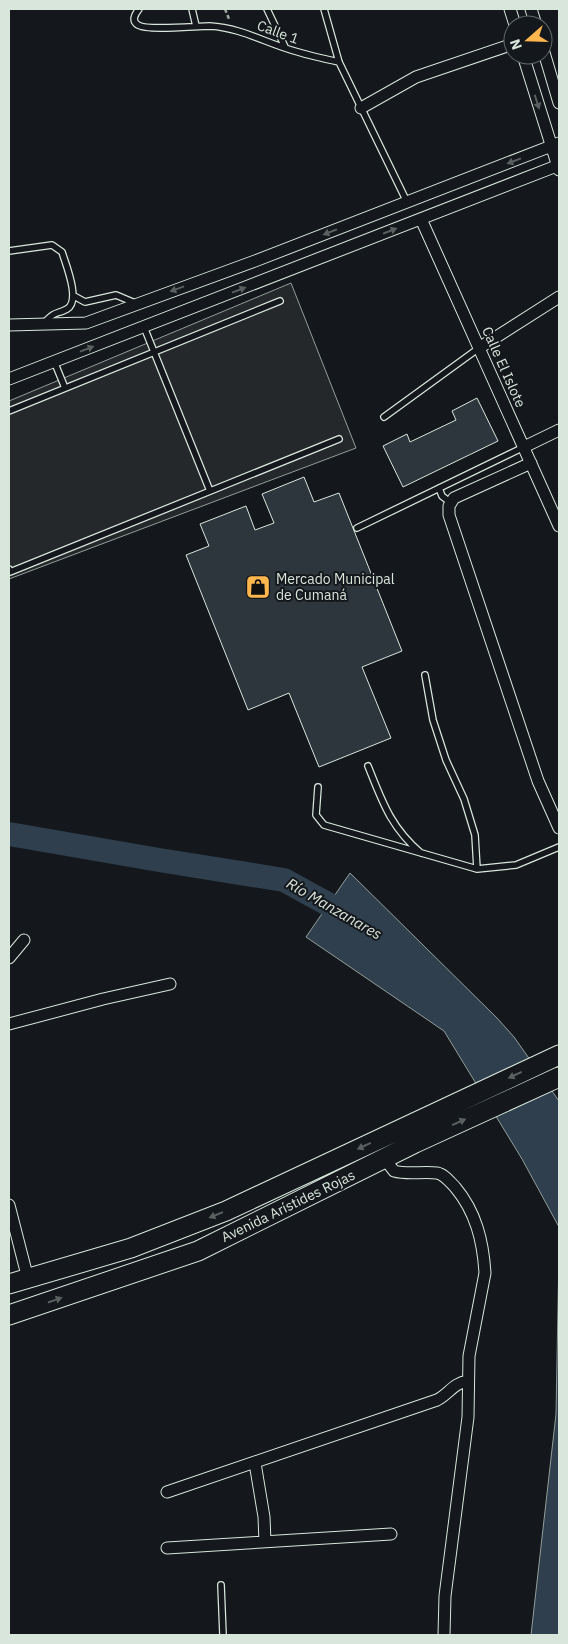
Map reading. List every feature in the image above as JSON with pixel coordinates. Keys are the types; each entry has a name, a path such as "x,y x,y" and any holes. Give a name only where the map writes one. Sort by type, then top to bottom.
{"main road":[{"name":"Avenida Arístides Rojas","path":"9,1284 131,1248 226,1210 559,1055"},
{"name":"Avenida Arístides Rojas","path":"9,1315 198,1251 415,1143 559,1077"}],"street":[{"path":"361,108 416,77 503,47"},
{"path":"9,379 559,167 555,145 527,65"},
{"path":"548,65 559,103"},
{"path":"9,325 86,322 555,145"},
{"name":"Calle El Islote","path":"421,219 559,526"},
{"path":"479,348 559,297"},
{"path":"524,447 559,430"},
{"path":"531,463 454,498 449,515 538,781 559,828"},
{"path":"9,958 24,940"},
{"path":"9,1024 103,999 170,984"},
{"path":"384,1158 390,1168 400,1172 439,1173 445,1176 466,1202 477,1224 485,1273 469,1356 468,1417 445,1596 444,1635"},
{"path":"9,1205 28,1279"},
{"path":"167,1492 437,1400 447,1395 456,1384 468,1381"},
{"path":"254,1463 264,1517 265,1542"},
{"path":"167,1548 391,1534"}],"lane":[{"name":"Calle 1","path":"139,9 134,15 134,22 138,26 150,28 196,26 229,28 296,52 339,62"},
{"path":"192,9 196,26"},
{"path":"267,9 274,19 285,47"},
{"path":"324,9 339,62 407,202"},
{"path":"9,251 52,245 62,252 74,296 73,304 66,310 52,314 43,324"},
{"path":"74,296 85,302 116,295 136,304"},
{"path":"9,411 280,301"},
{"path":"144,327 210,491"},
{"path":"384,417 479,348"},
{"path":"54,361 65,388"},
{"path":"9,571 339,439"},
{"path":"357,528 524,447"},
{"path":"439,488 442,496 451,503"},
{"path":"425,674 433,720 446,760 464,799 475,835 477,869"},
{"path":"368,766 392,822 406,841 422,854"},
{"path":"318,787 316,815 324,825 477,869 516,865 559,847"},
{"path":"221,1585 223,1635"}],"shaded area":[{"path":"291,283 356,448 9,579 9,401"}],"water":[{"path":"350,873 497,1018 514,1037 559,1101 559,1227 522,1159 444,1031 306,937"},
{"path":"559,1253 559,1635 531,1635 556,1414"}],"building":[{"path":"477,398 498,441 403,487 383,446 407,434 410,442 456,420 452,411"},
{"path":"304,477 314,502 339,493 402,651 362,667 391,738 319,767 289,693 248,710 186,555 209,546 200,524 246,506 255,530 274,523 262,494"}],"waterway":[{"name":"Río Manzanares","path":"9,834 284,880 355,919"}],"place":[{"name":"Mercado Municipal de Cumaná","path":"258,587"}]}
